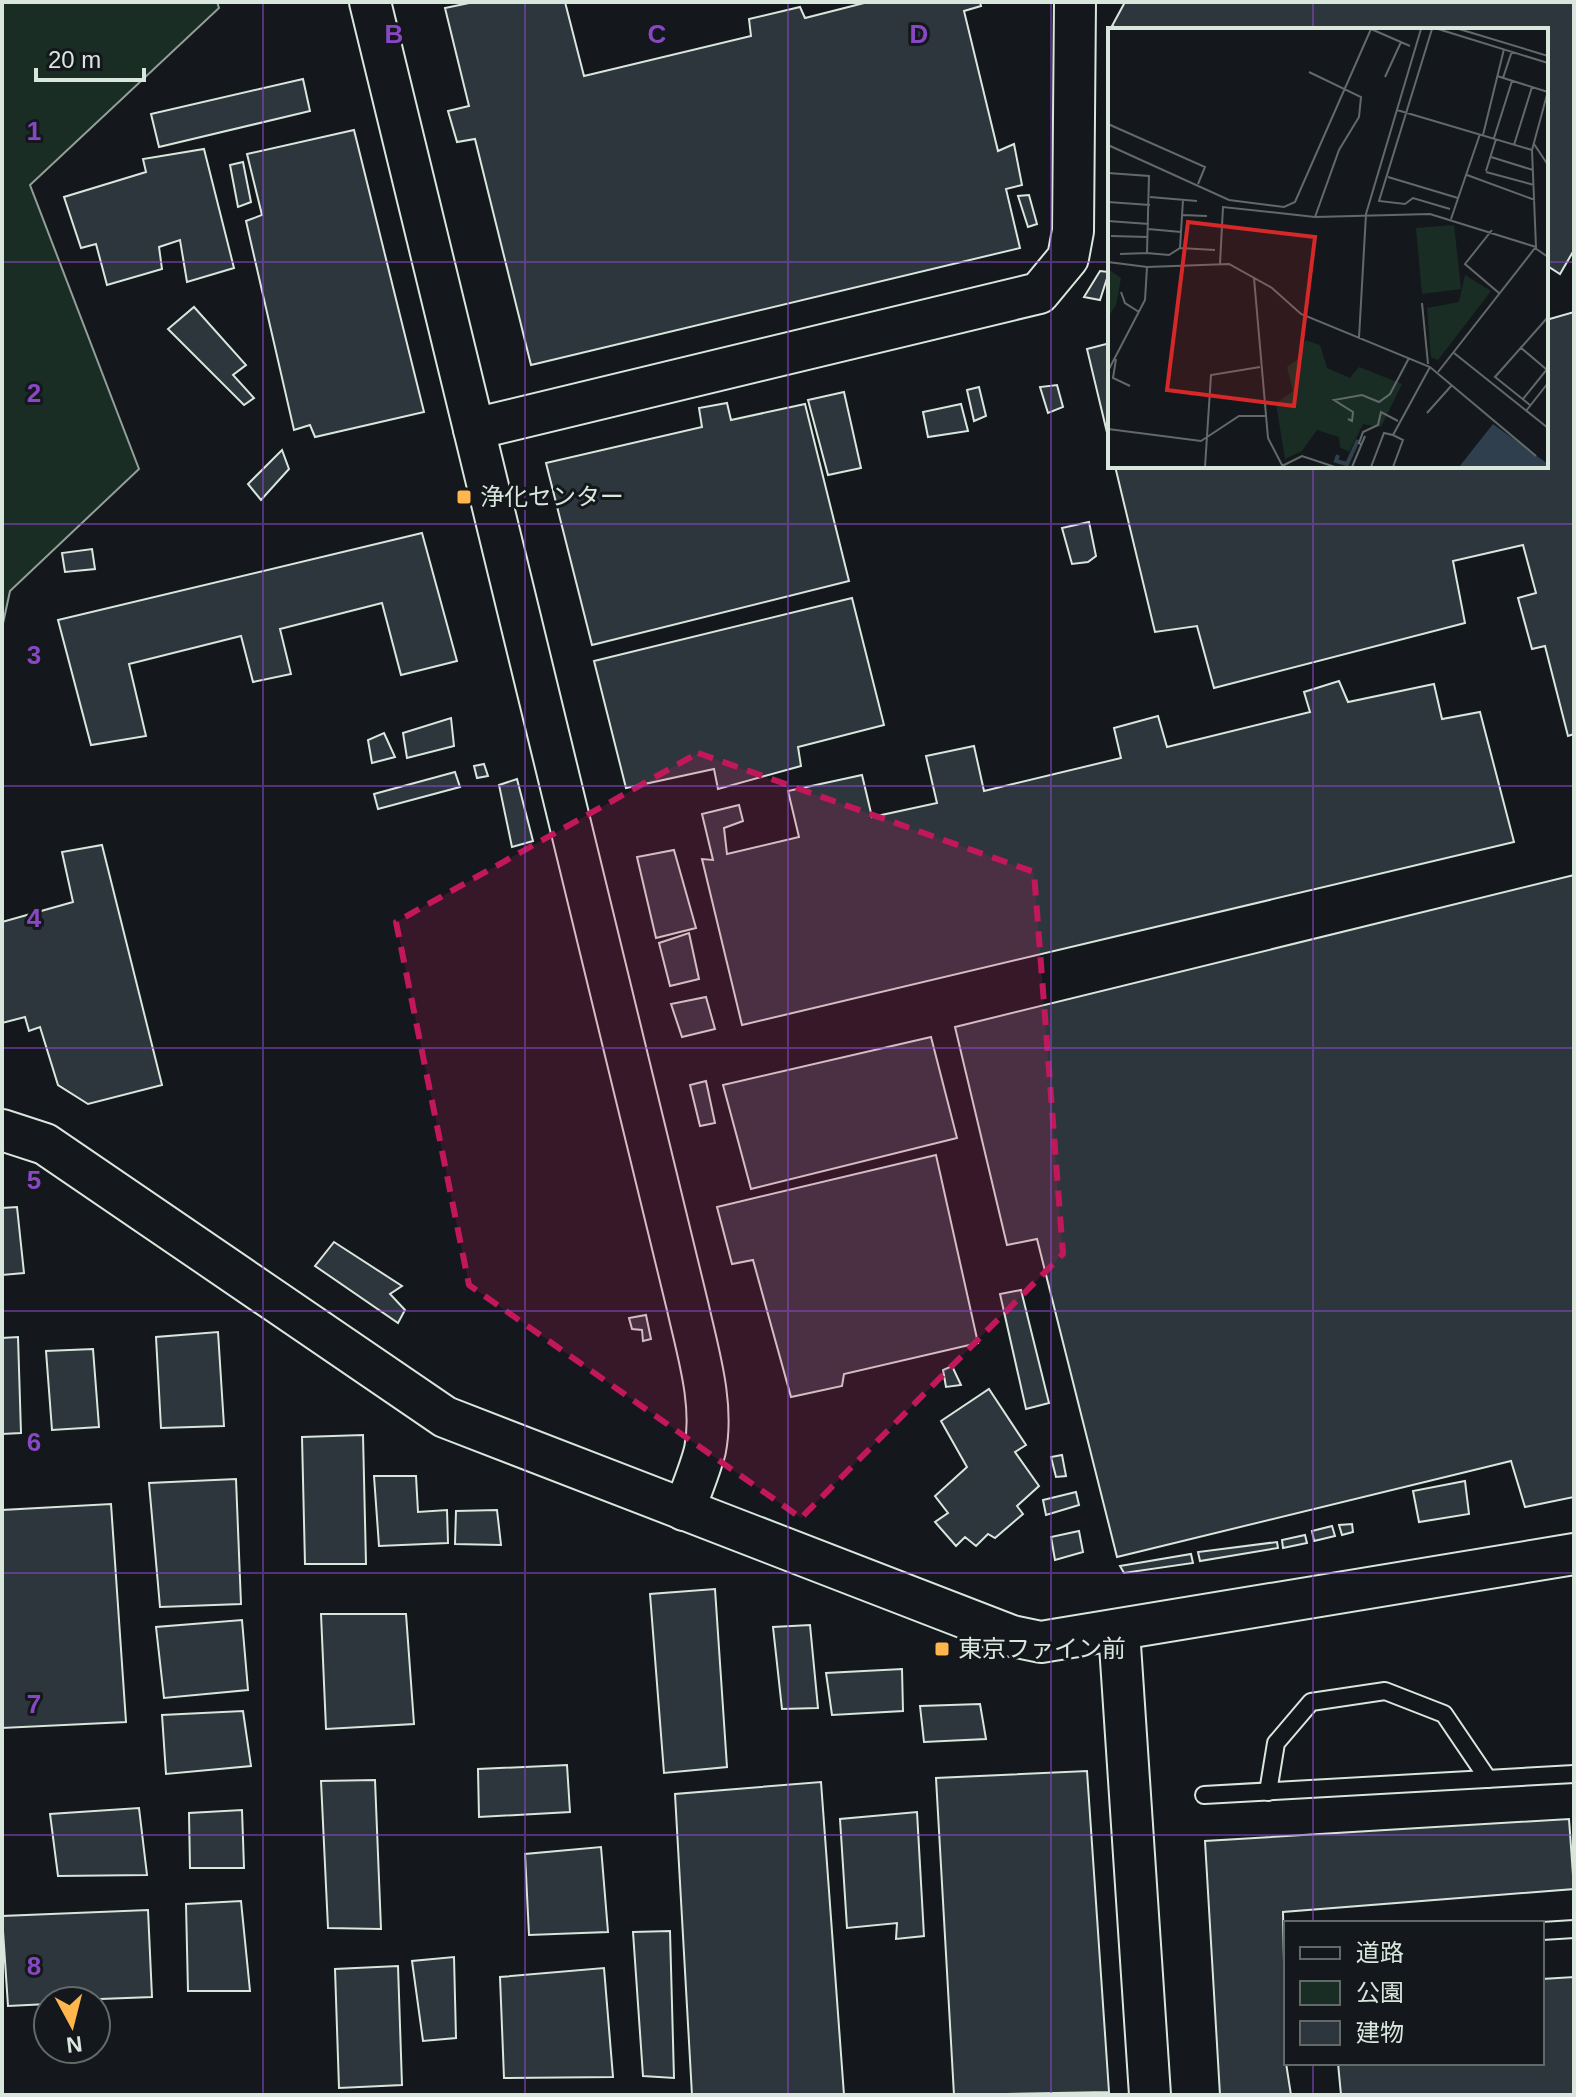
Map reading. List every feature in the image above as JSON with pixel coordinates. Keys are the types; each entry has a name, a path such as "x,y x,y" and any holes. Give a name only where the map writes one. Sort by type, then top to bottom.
{"street":[{"path":"370,2 703,1380 705,1451 684,1510"},
{"path":"474,429 1039,293 1068,258 1073,231 1075,2"},
{"path":"2,1130 45,1144 445,1417 1012,1636 1041,1642 1574,1554"},
{"path":"1119,1630 1150,2095"}],"lane":[{"path":"1268,1792 1276,1743 1311,1702 1385,1691 1444,1714 1488,1779"},
{"path":"1204,1795 1574,1774"},
{"path":"1544,1931 1574,1929"}],"highlighted area":[{"path":"698,753 1034,872 1063,1254 801,1518 469,1285 396,922"}],"green space":[{"path":"2,2 217,2 219,8 30,185 139,469 10,591 2,628"}],"building":[{"path":"474,2 565,2 584,76 751,36 749,19 800,7 805,18 868,2 980,2 981,6 964,11 998,151 1014,144 1022,185 1006,189 1020,248 531,365 475,139 457,142 448,111 469,106 445,8"},
{"path":"1125,2 1574,2 1574,250 1560,274 1548,266 1548,28 1112,26"},
{"path":"303,79 310,111 159,147 151,114"},
{"path":"354,130 424,412 315,437 310,425 294,430 246,221 262,215 247,154"},
{"path":"204,149 234,268 187,282 180,240 159,247 162,269 107,285 96,244 81,248 64,197 146,172 143,159"},
{"path":"243,162 251,202 238,207 230,165"},
{"path":"1029,195 1037,224 1028,227 1018,196"},
{"path":"1100,271 1108,272 1100,300 1084,297"},
{"path":"194,307 246,365 233,375 254,398 244,405 168,329"},
{"path":"1574,312 1574,734 1568,736 1545,646 1532,649 1518,598 1536,593 1523,545 1453,561 1465,623 1214,688 1197,626 1155,632 1115,468 1548,468 1548,319"},
{"path":"1108,344 1108,437 1087,349"},
{"path":"1057,385 1063,407 1048,413 1040,387"},
{"path":"979,387 986,416 974,421 967,390"},
{"path":"844,392 861,468 828,475 808,400"},
{"path":"727,403 731,420 805,404 849,581 592,645 546,463 702,427 699,408"},
{"path":"961,404 968,431 928,437 923,412"},
{"path":"282,450 289,469 261,500 248,484"},
{"path":"1089,522 1096,556 1088,562 1072,564 1062,528"},
{"path":"422,533 457,661 401,675 382,603 280,629 291,674 253,682 241,636 129,664 146,736 91,745 58,620"},
{"path":"92,549 95,569 65,572 62,553"},
{"path":"852,598 884,725 798,747 801,766 718,789 714,769 626,788 594,661"},
{"path":"1339,681 1348,702 1434,684 1442,719 1480,712 1514,842 742,1025 702,859 713,860 702,814 739,805 743,821 724,828 727,854 799,837 788,791 862,775 872,817 937,803 926,756 974,746 984,791 1121,758 1114,728 1158,716 1167,747 1310,712 1304,692"},
{"path":"451,718 454,746 407,758 403,733"},
{"path":"384,733 395,757 372,763 368,740"},
{"path":"484,764 488,776 477,778 474,766"},
{"path":"455,772 460,787 378,809 374,794"},
{"path":"517,779 533,841 512,847 499,785"},
{"path":"102,845 162,1085 88,1104 58,1085 40,1027 29,1031 25,1017 2,1023 2,922 73,902 62,852"},
{"path":"674,850 696,928 656,938 637,857"},
{"path":"1574,875 1574,1497 1525,1507 1511,1461 1117,1557 1037,1239 1007,1245 955,1027"},
{"path":"689,933 699,979 670,986 659,943"},
{"path":"706,997 715,1029 682,1037 671,1004"},
{"path":"931,1037 957,1138 751,1189 723,1085"},
{"path":"706,1081 715,1123 700,1126 690,1085"},
{"path":"936,1155 978,1343 844,1374 842,1386 791,1397 753,1260 732,1264 717,1207"},
{"path":"17,1207 24,1273 2,1275 2,1208"},
{"path":"334,1242 402,1286 390,1294 405,1310 398,1323 315,1266"},
{"path":"1021,1290 1049,1403 1026,1409 1000,1294"},
{"path":"646,1315 651,1339 643,1341 642,1330 632,1329 629,1318"},
{"path":"218,1332 224,1426 161,1428 156,1337"},
{"path":"18,1337 21,1433 2,1434 2,1338"},
{"path":"93,1349 99,1427 52,1430 46,1351"},
{"path":"952,1366 961,1385 946,1387 943,1370"},
{"path":"989,1389 1026,1445 1015,1452 1039,1486 1017,1506 1023,1514 995,1538 988,1534 976,1546 965,1537 956,1546 935,1522 948,1513 935,1496 967,1467 941,1421"},
{"path":"363,1435 366,1564 305,1564 302,1437"},
{"path":"1062,1455 1066,1476 1056,1477 1051,1457"},
{"path":"374,1476 416,1476 418,1512 447,1510 448,1543 379,1546"},
{"path":"236,1479 241,1604 160,1607 149,1483"},
{"path":"1465,1481 1469,1514 1419,1522 1413,1491"},
{"path":"1076,1492 1079,1505 1046,1515 1043,1500"},
{"path":"111,1504 126,1722 2,1728 2,1510"},
{"path":"497,1510 501,1545 455,1544 456,1511"},
{"path":"1352,1524 1353,1532 1342,1535 1339,1525"},
{"path":"1332,1526 1335,1536 1314,1541 1312,1531"},
{"path":"1079,1531 1083,1552 1055,1560 1051,1537"},
{"path":"1305,1535 1307,1543 1283,1548 1282,1540"},
{"path":"1277,1542 1278,1548 1200,1561 1198,1552"},
{"path":"1191,1554 1193,1563 1124,1573 1120,1566"},
{"path":"715,1589 727,1767 664,1773 650,1594"},
{"path":"321,1614 406,1614 414,1724 326,1729"},
{"path":"242,1620 248,1690 164,1698 156,1627"},
{"path":"810,1625 818,1708 782,1709 773,1627"},
{"path":"902,1669 903,1711 832,1715 826,1673"},
{"path":"980,1704 986,1739 924,1742 920,1706"},
{"path":"243,1711 251,1766 166,1774 162,1715"},
{"path":"567,1765 570,1812 479,1817 478,1769"},
{"path":"1087,1771 1109,2092 954,2095 936,1778"},
{"path":"375,1780 381,1929 328,1928 321,1781"},
{"path":"821,1782 844,2095 692,2095 675,1794"},
{"path":"139,1808 147,1875 58,1876 50,1814"},
{"path":"242,1810 244,1868 190,1868 189,1813"},
{"path":"917,1812 924,1936 896,1939 897,1923 847,1928 840,1819"},
{"path":"1569,1819 1574,1889 1283,1912 1284,2065 1291,2095 1220,2095 1205,1841"},
{"path":"601,1847 608,1932 529,1935 525,1854"},
{"path":"241,1901 250,1991 188,1991 186,1904"},
{"path":"148,1910 152,1997 112,1999 112,1985 32,1985 32,2005 8,2006 2,1916"},
{"path":"670,1931 674,2078 643,2076 633,1932"},
{"path":"454,1957 456,2038 423,2041 412,1961"},
{"path":"398,1966 402,2085 339,2088 335,1969"},
{"path":"604,1968 613,2077 504,2078 500,1977"},
{"path":"1574,1977 1574,2095 1341,2095 1338,2065 1544,2065 1544,1979"}],"place":[{"name":"浄化センター","path":"464,497"},
{"name":"東京ファイン前","path":"942,1649"}]}
